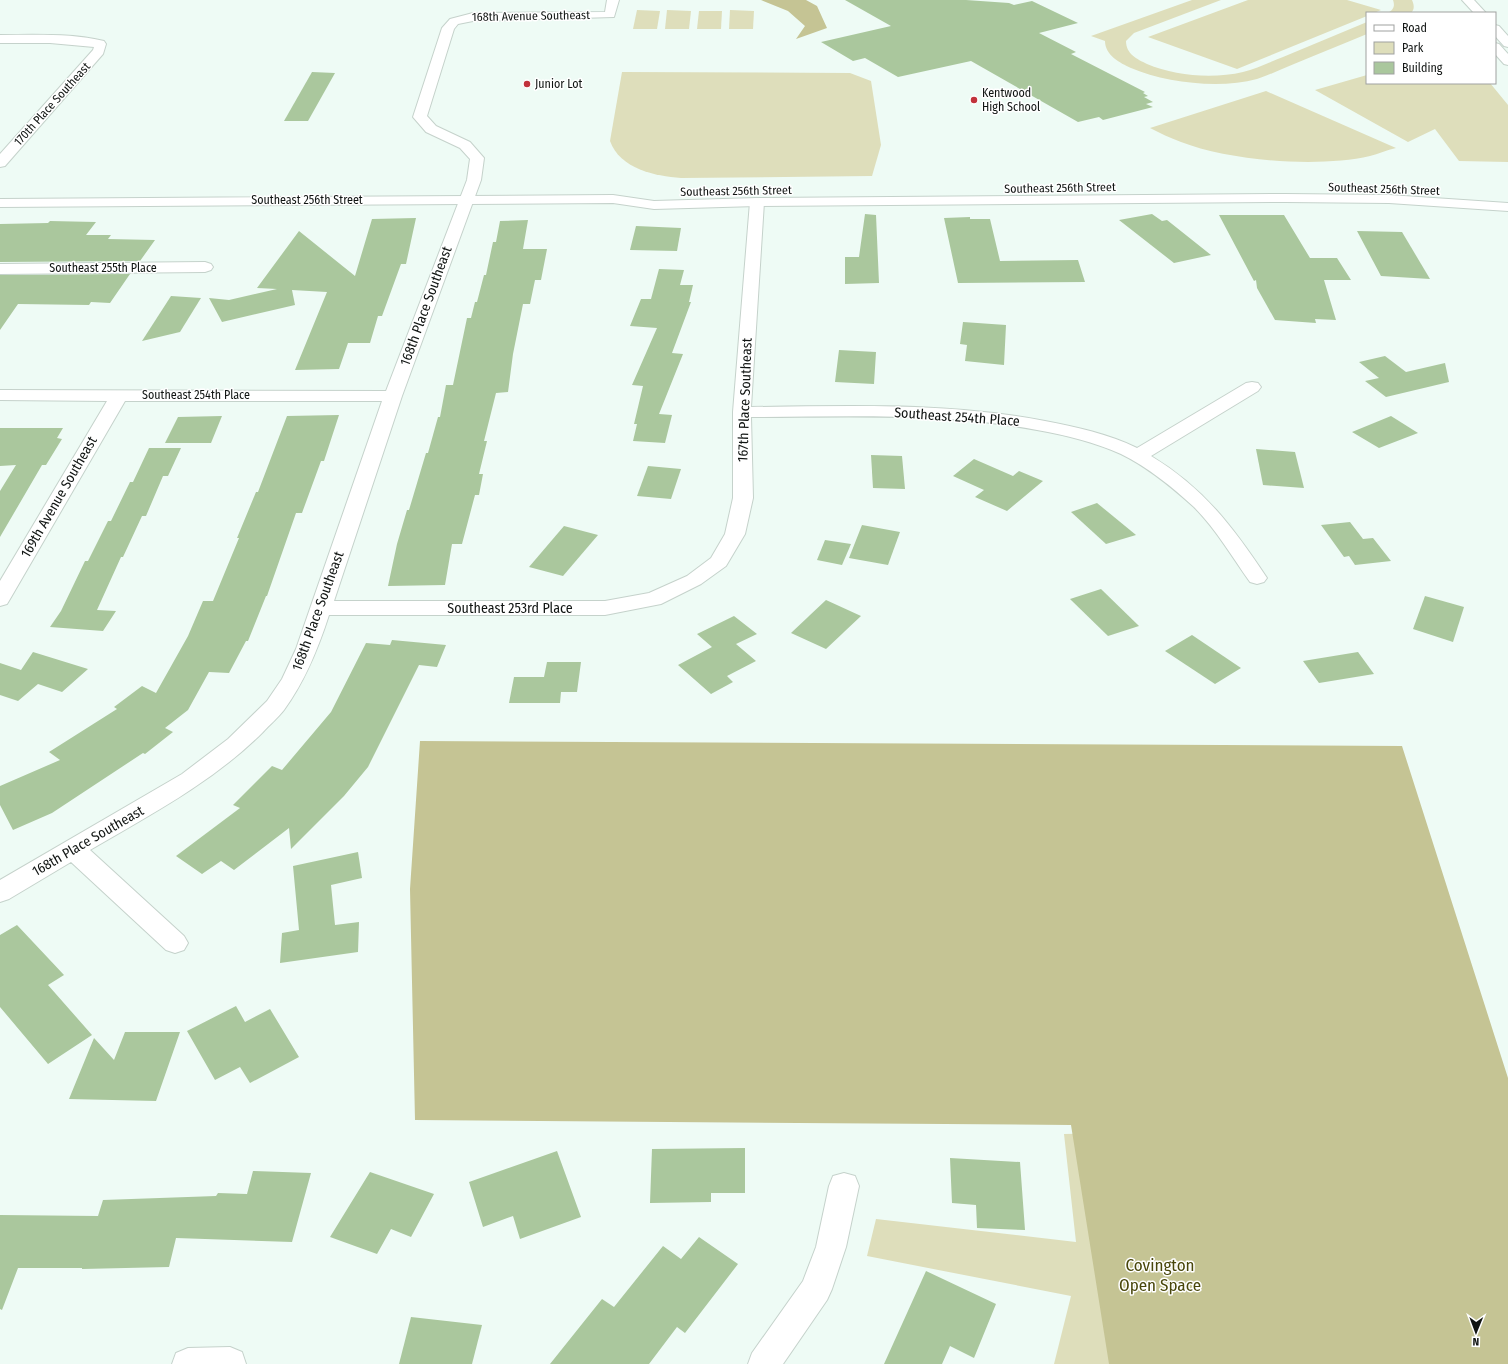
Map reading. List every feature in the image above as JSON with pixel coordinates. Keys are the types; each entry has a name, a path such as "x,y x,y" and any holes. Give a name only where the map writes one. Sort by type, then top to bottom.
{"street":[{"name":"168th Avenue Southeast","path":"468,200 474,180 477,158 465,144 431,129 420,117 450,24 459,19 473,17 610,15 613,0"},
{"path":"1468,0 1479,12"},
{"path":"1496,30 1508,43"},
{"name":"170th Place Southeast","path":"0,39 81,40 100,44 99,51 0,163"},
{"path":"1496,48 1508,61"},
{"path":"1191,199 1196,194 1214,187"},
{"name":"Southeast 256th Street","path":"614,199 649,192 1214,187 1383,188 1508,193"},
{"name":"Southeast 256th Street","path":"0,203 614,199 654,205 757,202 1389,199 1508,207"},
{"name":"168th Place Southeast","path":"0,892 74,850 190,780 236,745 275,706 292,680 306,649 393,396 458,222 468,200"},
{"name":"167th Place Southeast","path":"694,580 719,562 735,534 743,498 742,412 757,202"},
{"name":"Southeast 255th Place","path":"0,269 205,267"},
{"path":"1138,456 1252,387"},
{"name":"Southeast 254th Place","path":"0,395 393,396"},
{"name":"169th Avenue Southeast","path":"0,599 119,395"},
{"name":"Southeast 254th Place","path":"742,412 933,413 978,416 1019,421 1079,433 1107,442 1138,456 1196,498 1213,517 1257,578"},
{"name":"Southeast 253rd Place","path":"320,608 605,608 654,599 694,580"},
{"path":"74,850 175,943"},
{"path":"764,1364 816,1290 831,1247 844,1186"},
{"path":"188,1364 230,1363"}],"green space":[{"path":"761,0 806,0 817,6 827,28 796,39 805,26 788,11"},
{"path":"1192,0 1221,0 1134,33 1126,41 1126,46 1130,53 1147,64 1182,74 1207,76 1231,74 1253,69 1366,22 1366,34 1257,79 1227,84 1176,81 1145,73 1118,61 1110,54 1105,41 1091,36"},
{"path":"1248,0 1347,0 1381,10 1376,12 1366,12 1366,16 1237,69 1148,37"},
{"path":"1393,0 1412,0 1414,8 1412,12 1389,12 1394,7"},
{"path":"637,10 660,11 657,29 633,29"},
{"path":"667,10 691,11 689,29 665,29"},
{"path":"730,10 754,11 753,29 729,29"},
{"path":"699,11 722,11 721,29 697,29"},
{"path":"622,72 850,73 871,81 881,145 872,176 681,178 650,173 640,169 622,158 615,151 610,141"},
{"path":"1366,75 1366,84 1491,84 1508,105 1508,162 1459,161 1435,129 1408,142 1315,90"},
{"path":"1266,91 1396,148 1370,156 1349,160 1325,162 1274,161 1224,154 1201,149 1150,128"},
{"path":"420,741 1402,746 1508,1078 1508,1364 1109,1364 1071,1125 415,1120 410,889"},
{"name":"Covington Open Space","path":"1220,1131 1272,1364 1054,1364 1071,1296 867,1256 876,1219 1076,1242 1064,1134"}],"building":[{"path":"845,0 966,0 1009,3 1014,5 1032,1 1078,23 1039,33 1076,52 1071,54 1145,92 1143,93 1148,96 1144,97 1153,102 1146,104 1153,107 1103,120 1099,117 1078,122 971,61 898,77 865,58 853,61 821,42 891,26"},
{"path":"312,72 335,73 308,121 284,121"},
{"path":"865,214 876,215 879,283 845,284 845,257 859,257"},
{"path":"1152,214 1162,221 1167,220 1211,255 1174,263 1119,220"},
{"path":"1219,215 1284,215 1310,258 1337,258 1351,280 1324,280 1336,320 1315,319 1316,323 1275,320 1257,288 1256,280 1254,281"},
{"path":"970,217 970,219 990,219 1000,261 1078,260 1085,282 958,283 944,218"},
{"path":"416,218 406,264 401,264 382,316 378,316 370,343 348,343 339,369 295,370 327,292 292,290 295,305 222,322 209,298 229,300 277,289 257,288 299,231 355,276 372,219"},
{"path":"528,220 523,249 547,249 541,280 535,280 530,304 523,304 513,354 508,392 496,393 484,441 487,441 479,474 483,474 479,495 475,495 462,544 452,544 445,585 388,586 397,544 407,510 409,510 426,453 428,453 438,417 440,417 446,385 453,385 467,318 471,318 475,302 477,302 484,275 486,275 493,242 496,242 500,221"},
{"path":"50,221 96,222 86,235 111,235 108,239 155,240 140,261 0,262 0,224 48,223"},
{"path":"636,226 681,228 677,251 630,250"},
{"path":"1357,231 1402,232 1430,279 1381,276"},
{"path":"659,269 684,270 680,285 693,285 689,302 691,302 672,353 683,354 659,414 672,415 665,443 633,441 637,424 634,424 643,386 632,385 657,328 630,326 641,299 651,299"},
{"path":"130,274 110,303 91,302 89,305 18,304 0,330 0,275"},
{"path":"171,296 201,298 180,332 142,341"},
{"path":"963,322 1006,325 1004,365 965,361 967,345 960,344"},
{"path":"839,350 876,352 874,384 835,382"},
{"path":"1385,356 1406,372 1445,363 1449,382 1386,397 1365,381 1379,378 1359,362"},
{"path":"339,415 324,461 321,461 302,513 296,513 267,596 248,641 246,641 229,673 209,672 188,710 165,728 173,732 145,754 143,753 52,813 13,830 0,805 0,786 60,760 49,752 117,709 114,707 142,686 156,693 188,636 203,601 213,601 239,538 237,538 256,492 258,492 287,416"},
{"path":"222,416 211,443 165,443 178,417"},
{"path":"1391,416 1418,433 1379,448 1352,432"},
{"path":"0,428 63,428 57,438 62,439 46,465 42,465 0,537 0,491 16,465 0,466"},
{"path":"149,448 181,448 168,476 163,476 146,516 142,516 123,557 121,557 97,610 116,611 103,631 50,627 61,611 85,561 88,561 108,521 111,521 130,482 133,482"},
{"path":"1256,449 1295,452 1304,488 1263,485"},
{"path":"871,455 902,456 905,489 873,488"},
{"path":"974,459 1013,476 1019,471 1043,481 1007,511 975,497 984,490 953,476"},
{"path":"648,466 681,469 671,499 637,496"},
{"path":"1097,503 1136,535 1106,544 1071,512"},
{"path":"1350,522 1363,539 1373,538 1391,561 1355,565 1349,556 1344,557 1321,525"},
{"path":"862,525 900,532 888,565 849,558"},
{"path":"564,526 598,535 563,576 529,567"},
{"path":"825,540 851,544 842,565 817,560"},
{"path":"1101,589 1139,626 1108,636 1070,599"},
{"path":"1425,596 1464,607 1453,642 1413,629"},
{"path":"826,600 861,616 826,649 791,633"},
{"path":"734,616 757,634 736,644 756,661 727,676 733,682 711,694 678,665 712,647 697,634"},
{"path":"1192,635 1241,668 1215,684 1165,651"},
{"path":"392,640 446,645 437,667 419,665 368,767 344,796 291,849 289,828 234,870 221,861 202,874 176,856 240,808 233,805 272,766 282,770 331,712 366,643 390,645"},
{"path":"33,652 88,669 62,692 38,684 18,701 0,695 0,663 21,670"},
{"path":"1358,652 1374,674 1319,683 1303,661"},
{"path":"547,662 581,662 577,692 561,692 560,703 509,703 514,677 544,677"},
{"path":"358,852 362,878 331,885 335,925 359,922 358,952 280,963 282,933 299,930 293,866"},
{"path":"17,925 64,975 48,985 92,1035 48,1064 0,1007 0,935"},
{"path":"236,1006 245,1022 270,1009 299,1057 250,1083 240,1067 215,1080 187,1031"},
{"path":"125,1032 180,1032 156,1101 69,1099 94,1038 114,1060"},
{"path":"745,1148 745,1193 711,1193 711,1202 650,1203 652,1149"},
{"path":"557,1151 581,1217 520,1239 513,1216 483,1227 469,1182"},
{"path":"950,1158 1020,1162 1025,1230 977,1228 976,1205 952,1203"},
{"path":"253,1171 311,1173 292,1242 176,1238 169,1267 82,1269 18,1268 2,1310 0,1309 0,1215 98,1216 103,1200 216,1196 218,1193 247,1194"},
{"path":"370,1172 434,1194 411,1237 391,1229 377,1254 330,1237"},
{"path":"699,1237 738,1264 685,1333 677,1327 649,1364 550,1364 602,1299 614,1307 663,1246 681,1259"},
{"path":"926,1271 996,1304 974,1358 950,1346 942,1364 884,1364"},
{"path":"411,1317 482,1325 472,1364 399,1364"}],"place":[{"name":"Junior Lot","path":"527,84"},
{"name":"Kentwood High School","path":"974,100"}]}
